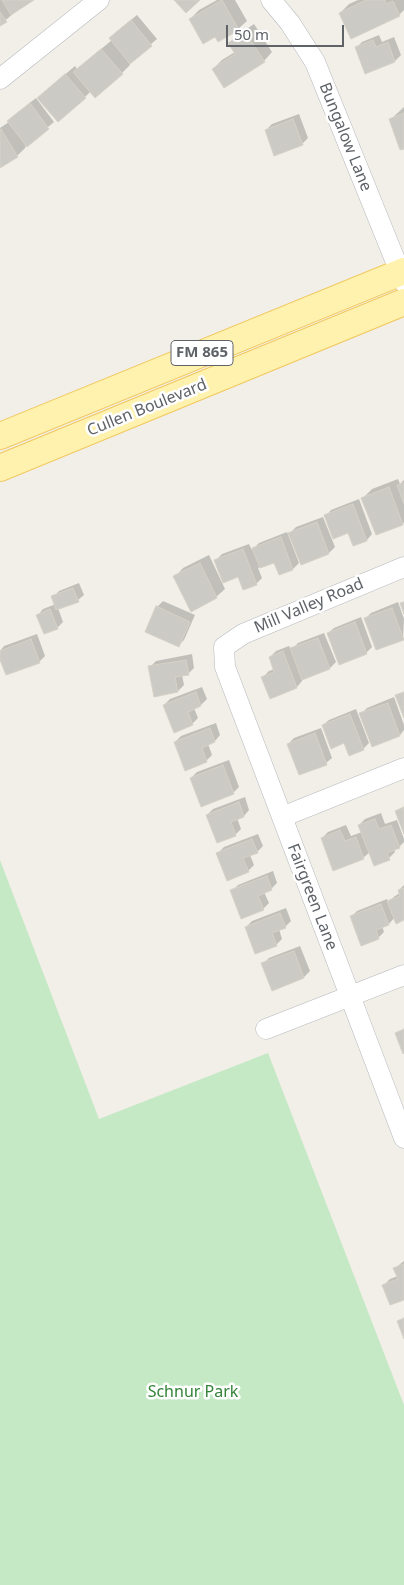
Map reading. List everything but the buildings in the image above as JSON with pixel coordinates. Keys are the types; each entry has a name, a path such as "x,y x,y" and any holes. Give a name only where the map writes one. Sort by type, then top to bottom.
{"main road":[{"name":"Cullen Boulevard","path":"0,436 120,386 403,275"},
{"name":"Cullen Boulevard","path":"0,468 404,302"},
{"path":"120,386 131,415"}],"street":[{"path":"0,79 99,0"},
{"name":"Bungalow Lane","path":"271,0 290,23 315,62 403,275"},
{"name":"Mill Valley Road","path":"225,656 224,647 243,634 404,567"},
{"name":"Fairgreen Lane","path":"225,656 225,667 404,1138"},
{"path":"282,817 404,768"},
{"path":"266,1029 404,975"}],"green space":[{"name":"Schnur Park","path":"0,860 99,1119 268,1053 404,1405 404,1585 0,1585"}]}
